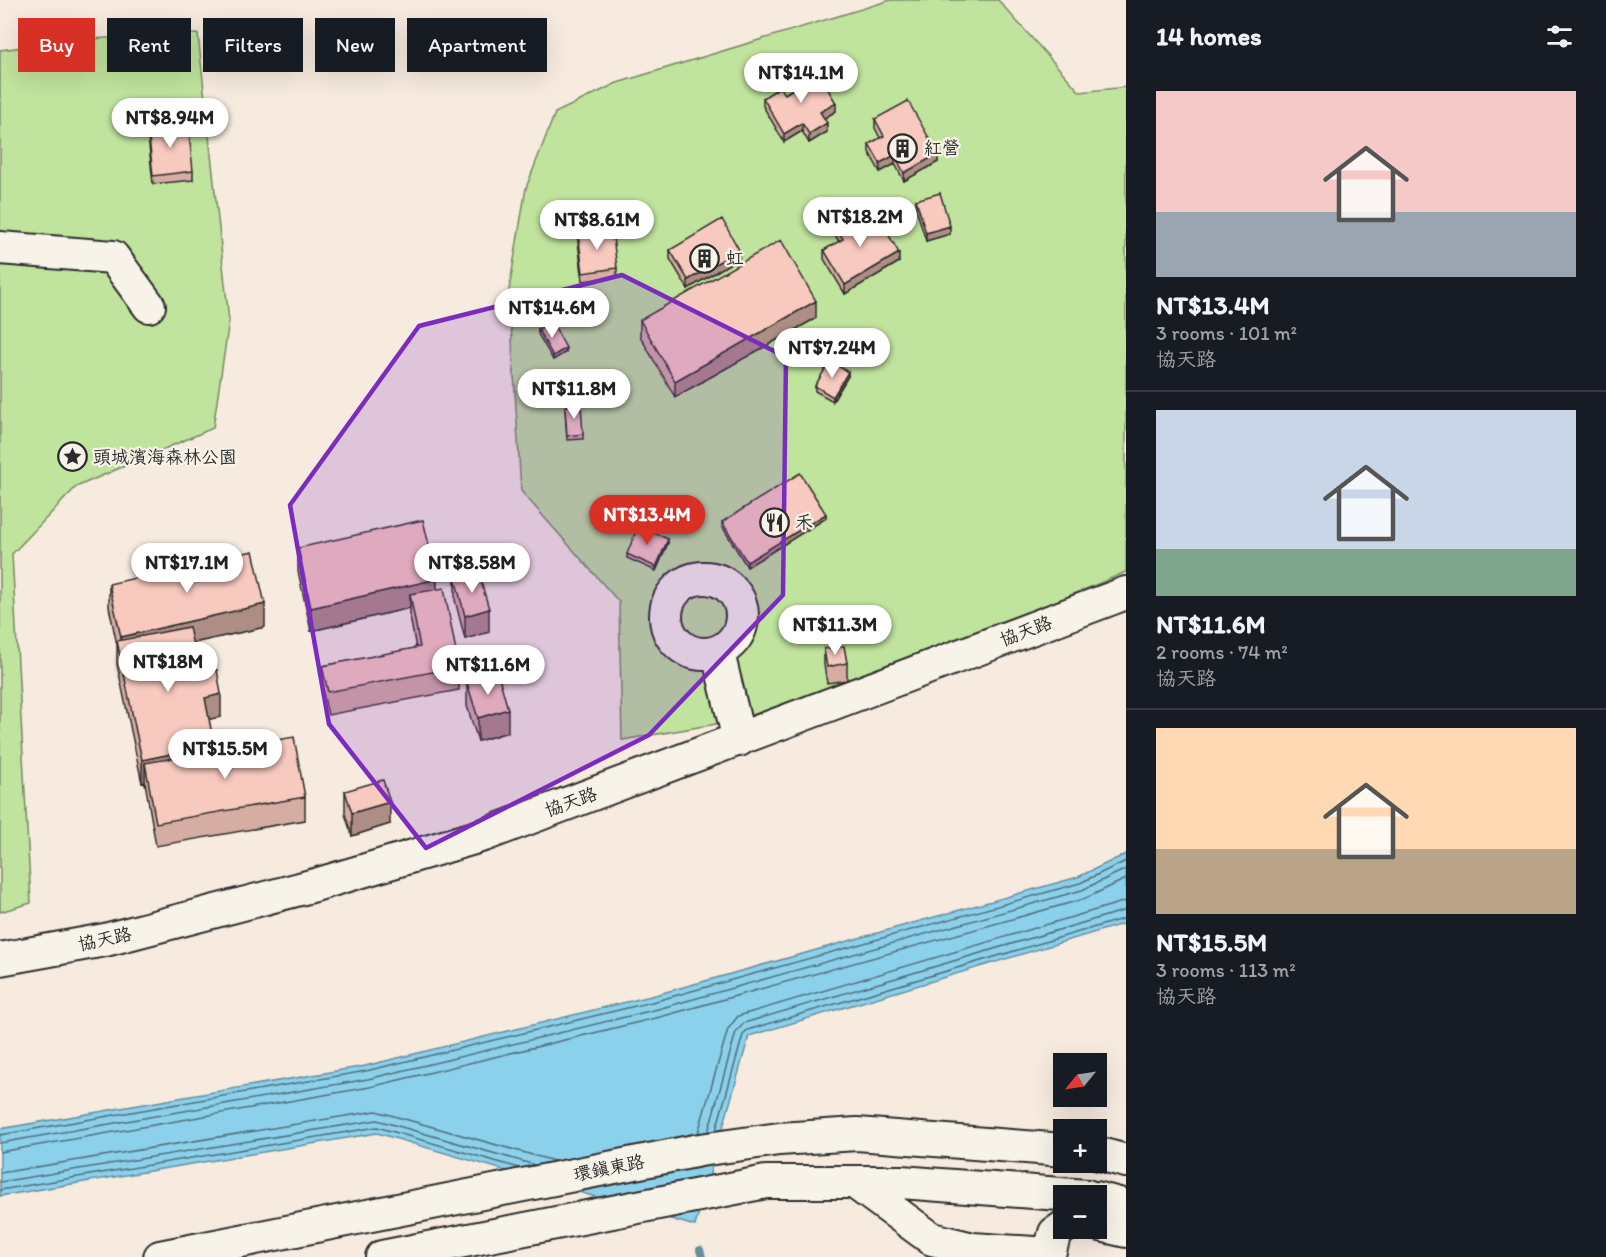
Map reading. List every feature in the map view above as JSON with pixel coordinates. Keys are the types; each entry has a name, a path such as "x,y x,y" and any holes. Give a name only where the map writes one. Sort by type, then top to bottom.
{"street":[{"path":"0,248 113,257 149,306"},
{"name":"協天路","path":"0,959 105,940 337,878 484,835 1126,593"},
{"path":"718,653 739,740"},
{"name":"環鎮東路","path":"160,1257 700,1150 779,1139 857,1134 1053,1149"},
{"path":"1107,1156 1126,1161"},
{"path":"382,1257 766,1182 901,1182 1053,1193"},
{"path":"854,1182 932,1239 973,1249 1049,1254 1053,1239"},
{"path":"1107,1201 1126,1206"},
{"path":"1107,1227 1126,1231"}],"highlighted area":[{"path":"622,275 786,357 783,595 649,735 426,848 329,724 290,505 419,326"}],"green space":[{"path":"891,0 998,0 1080,92 1126,87 1126,572 916,661 734,721 622,740 619,602 521,491 509,290 526,188 555,113 617,83"},
{"name":"頭城濱海森林公園","path":"191,34 198,34 229,321 213,428 76,487 12,554 31,903 0,912 0,50 18,48 18,72 95,72 95,39 107,38 107,72 191,72"}],"water":[{"path":"1126,854 1126,923 749,1036 695,1226 377,1133 0,1196 0,1129 365,1066 655,995 1078,877"}],"building":[{"path":"816,69 836,103 820,112 827,123 809,134 802,123 784,134 763,98 780,87 785,94 802,84 799,79"},
{"name":"紅營","path":"908,101 938,154 904,173 895,155 880,163 869,144 884,136 875,119"},
{"path":"188,123 193,171 153,176 148,128"},
{"path":"940,193 950,226 926,233 916,200"},
{"path":"852,211 862,228 879,218 899,253 845,285 824,250 843,239 833,222"},
{"name":"虹","path":"722,219 739,250 688,280 670,250"},
{"path":"612,229 617,268 583,273 578,233"},
{"path":"781,240 816,301 675,381 640,320"},
{"path":"552,322 566,348 553,356 538,329"},
{"path":"830,361 848,372 833,397 815,386"},
{"path":"581,405 583,434 567,436 565,406"},
{"name":"禾","path":"800,473 826,514 747,562 722,522"},
{"path":"423,520 437,579 311,608 298,548"},
{"path":"638,526 668,539 656,567 627,554"},
{"path":"253,551 265,604 121,637 109,584"},
{"path":"478,571 489,609 465,616 455,578"},
{"path":"444,588 459,667 328,692 322,666 420,647 410,594"},
{"path":"189,627 199,674 217,670 221,694 205,698 214,745 142,760 117,641"},
{"path":"844,646 847,663 827,667 824,649"},
{"path":"498,674 508,709 478,718 467,683"},
{"path":"294,737 305,797 156,823 145,763"},
{"path":"383,780 390,802 352,813 345,791"}],"waterway":[{"path":"700,1250 702,1257"}],"place":[{"name":"紅營","path":"903,148"},
{"name":"虹","path":"705,258"},
{"name":"頭城濱海森林公園","path":"72,457"},
{"name":"禾","path":"774,522"}]}
